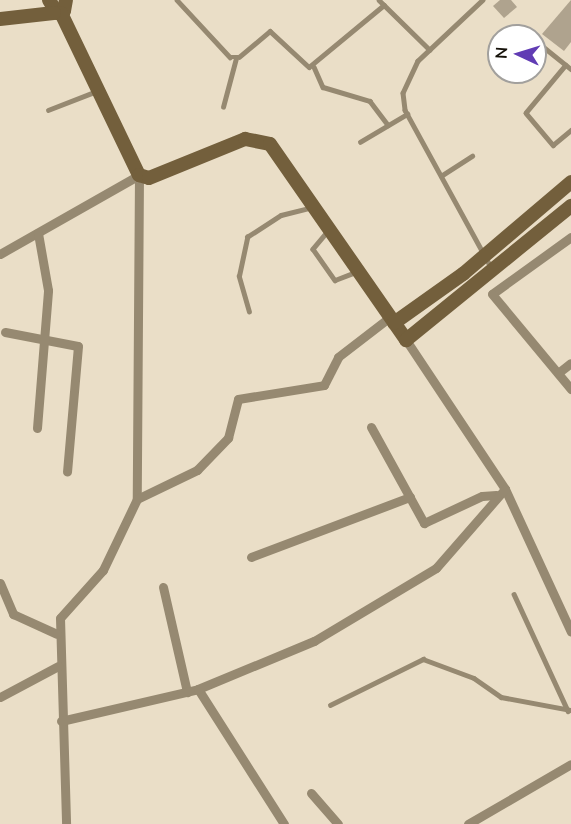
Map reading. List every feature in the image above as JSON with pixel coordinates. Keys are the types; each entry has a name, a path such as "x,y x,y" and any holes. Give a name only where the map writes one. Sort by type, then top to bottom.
{"street":[{"path":"0,19 60,4 97,91 140,175 137,499 103,570 70,603 57,634 66,824"},
{"path":"0,254 140,175 149,178 245,138 258,140 276,150 505,489 571,632"},
{"path":"137,499 196,470 228,438 238,399 324,385 338,357 485,256 571,182"},
{"path":"406,340 571,206"},
{"path":"37,429 45,338 47,274 38,232"},
{"path":"571,237 492,294 571,389"},
{"path":"5,332 72,343 80,352 67,472"},
{"path":"558,373 571,363"},
{"path":"371,427 424,523 482,496 496,495"},
{"path":"61,721 198,689 314,640 414,585 479,523 496,495 505,489"},
{"path":"251,557 410,497"},
{"path":"0,583 14,614 57,634"},
{"path":"163,587 187,692"},
{"path":"0,697 58,666"},
{"path":"198,689 284,824"},
{"path":"468,824 571,764"},
{"path":"311,793 338,824"}],"lane":[{"path":"177,0 236,58"},
{"path":"379,0 430,50"},
{"path":"483,0 430,50 406,78 407,114 493,270"},
{"path":"314,67 384,5"},
{"path":"223,107 236,58 270,31 314,67 323,87 370,101 388,125"},
{"path":"547,50 571,69"},
{"path":"566,65 526,113 553,145 571,130"},
{"path":"48,110 97,91"},
{"path":"360,142 407,114"},
{"path":"441,176 472,156"},
{"path":"249,312 239,276 247,237 281,215 298,215 315,205"},
{"path":"331,229 313,249 334,280 359,270"},
{"path":"514,594 569,710"},
{"path":"330,705 423,659 474,678 501,697 569,710"}],"building":[{"path":"500,0 511,0 517,7 504,18 493,6"},
{"path":"571,0 571,42 564,51 547,38 547,28"}]}
